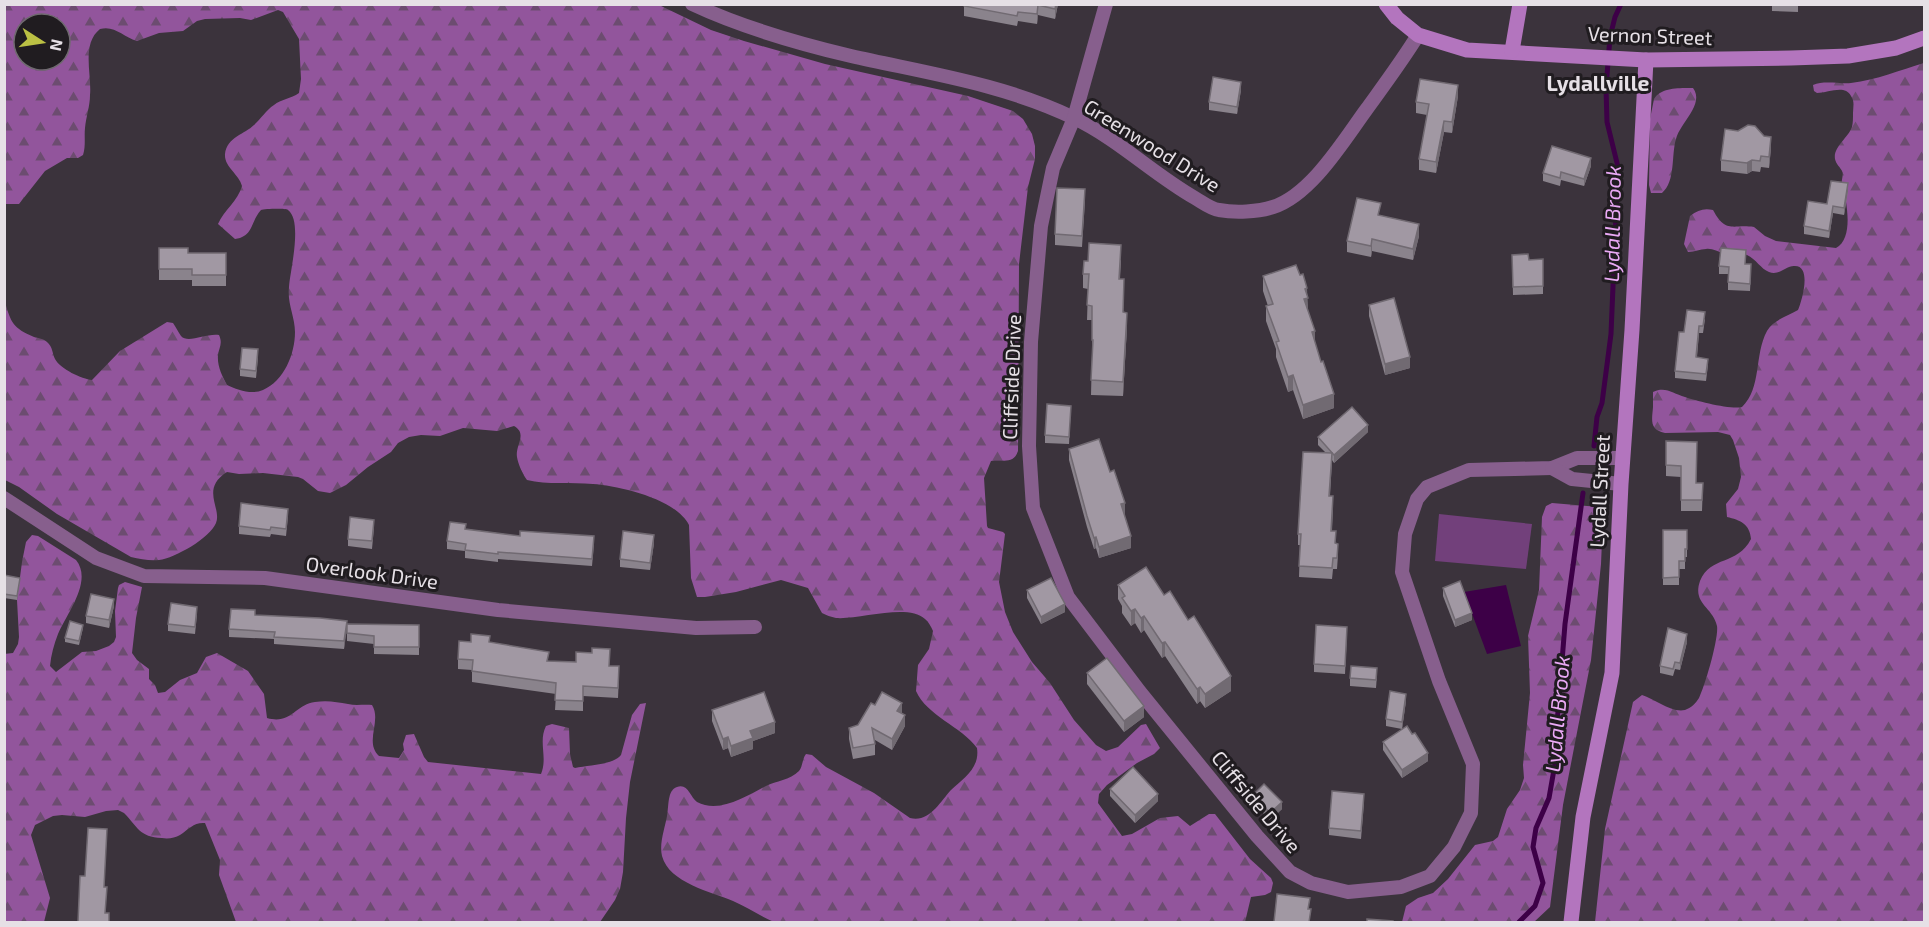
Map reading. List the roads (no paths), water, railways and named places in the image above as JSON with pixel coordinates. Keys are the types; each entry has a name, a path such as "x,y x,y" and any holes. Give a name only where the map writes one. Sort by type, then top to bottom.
{"street":[{"name":"Greenwood Drive","path":"692,4 729,21 787,40 997,89 1074,118 1113,139 1173,185 1218,210 1245,211 1274,207 1298,194 1318,173 1418,35"},
{"name":"Cliffside Drive","path":"1106,4 1074,118 1053,168 1041,226 1030,342 1029,446 1033,508 1068,597 1146,700 1255,833 1290,872 1311,883 1348,892 1401,887 1430,876 1455,847 1471,813 1473,764 1439,681 1402,572 1405,534 1417,499 1427,487 1468,470 1552,468 1577,458 1623,458"},
{"name":"Vernon Street","path":"1386,4 1397,18 1418,35 1467,50 1646,60 1848,56 1896,48 1924,38"},
{"path":"1512,51 1520,4"},
{"name":"Lydall Street","path":"1571,922 1583,817 1612,673 1646,60"},
{"path":"1552,468 1572,479 1621,484"},
{"name":"Overlook Drive","path":"4,498 96,558 144,576 265,578 498,610 696,628 755,627"}],"waterway":[{"name":"Lydall Brook","path":"1594,446 1611,334 1618,167 1607,122 1606,88 1610,37 1621,4"},
{"name":"Lydall Brook","path":"1519,922 1535,906 1543,883 1533,847 1536,828 1549,798 1556,758 1565,624 1583,493"}],"district":[{"name":"Lydallville","path":"1598,84"}]}
